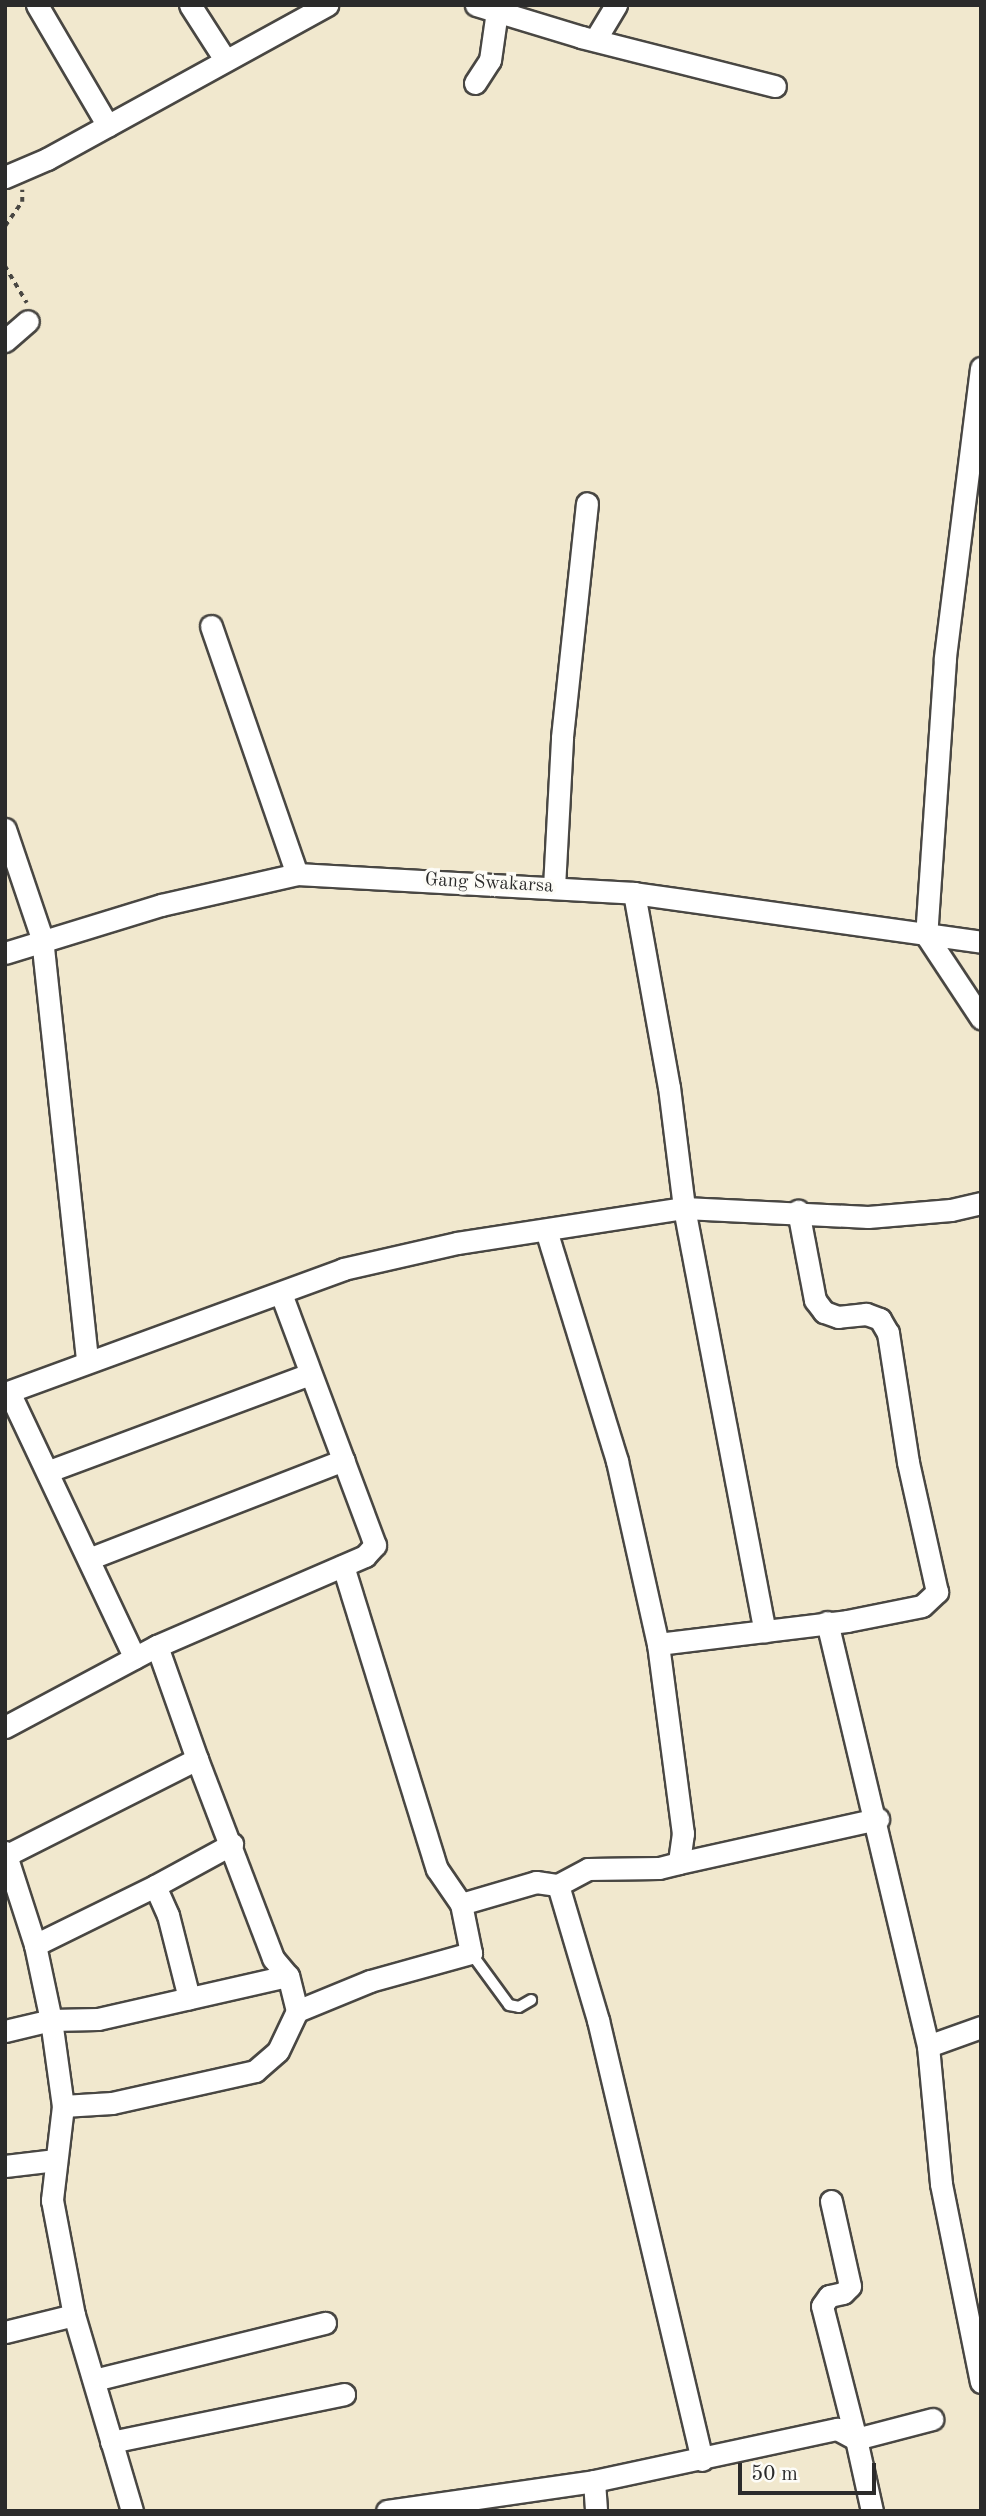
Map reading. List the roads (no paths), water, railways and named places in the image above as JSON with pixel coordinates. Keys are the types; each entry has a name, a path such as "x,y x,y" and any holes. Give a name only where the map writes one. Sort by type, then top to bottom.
{"street":[{"path":"37,5 108,126"},
{"path":"190,5 224,58"},
{"path":"14,173 108,126 224,58 327,5"},
{"path":"595,40 616,5"},
{"path":"475,83 490,60 486,7 595,40 775,86"},
{"path":"5,341 28,321"},
{"path":"981,368 945,659 926,935 981,1018"},
{"path":"554,887 562,737 587,503"},
{"path":"212,626 297,874"},
{"path":"5,829 42,938 87,1360"},
{"name":"Gang Swakarsa","path":"5,953 42,938 297,874 634,893 981,942"},
{"path":"634,893 669,1087 684,1208 765,1631"},
{"path":"135,1658 91,1558 7,1392 87,1360 343,1269 457,1243 684,1208 903,1216 981,1203"},
{"path":"658,1644 765,1631 922,1606 937,1592 908,1462 888,1333 880,1319 866,1314 838,1317 819,1306 798,1211"},
{"path":"546,1230 617,1461 658,1644 684,1833 679,1863"},
{"path":"5,1727 158,1646 365,1556 375,1545 281,1293"},
{"path":"48,1471 310,1374"},
{"path":"91,1558 344,1460"},
{"path":"297,2011 370,1981 471,1953 461,1904 437,1868 343,1566"},
{"path":"827,1622 877,1819 928,2046 941,2183 981,2382"},
{"path":"63,2106 112,2103 255,2071 278,2050 297,2011 288,1976 273,1958 232,1844 197,1759 158,1646"},
{"path":"132,2511 74,2315 52,2200 63,2106 51,2020 35,1945 6,1853 197,1759"},
{"path":"461,1904 536,1882 558,1885 588,1869 659,1868 877,1819"},
{"path":"35,1945 155,1886 232,1844"},
{"path":"558,1885 598,2020 702,2460"},
{"path":"155,1886 168,1915 189,1998"},
{"path":"5,2031 51,2020 98,2019 288,1976"},
{"path":"928,2046 981,2027"},
{"path":"5,2166 56,2160"},
{"path":"831,2201 850,2286 829,2296 822,2306 872,2511"},
{"path":"5,2332 74,2315"},
{"path":"94,2380 325,2323"},
{"path":"111,2442 344,2394"},
{"path":"387,2511 509,2503 594,2481 838,2429 856,2438 932,2419"},
{"path":"594,2481 596,2511"}],"lane":[{"path":"471,1953 509,2005 519,2007 531,2000"}]}
